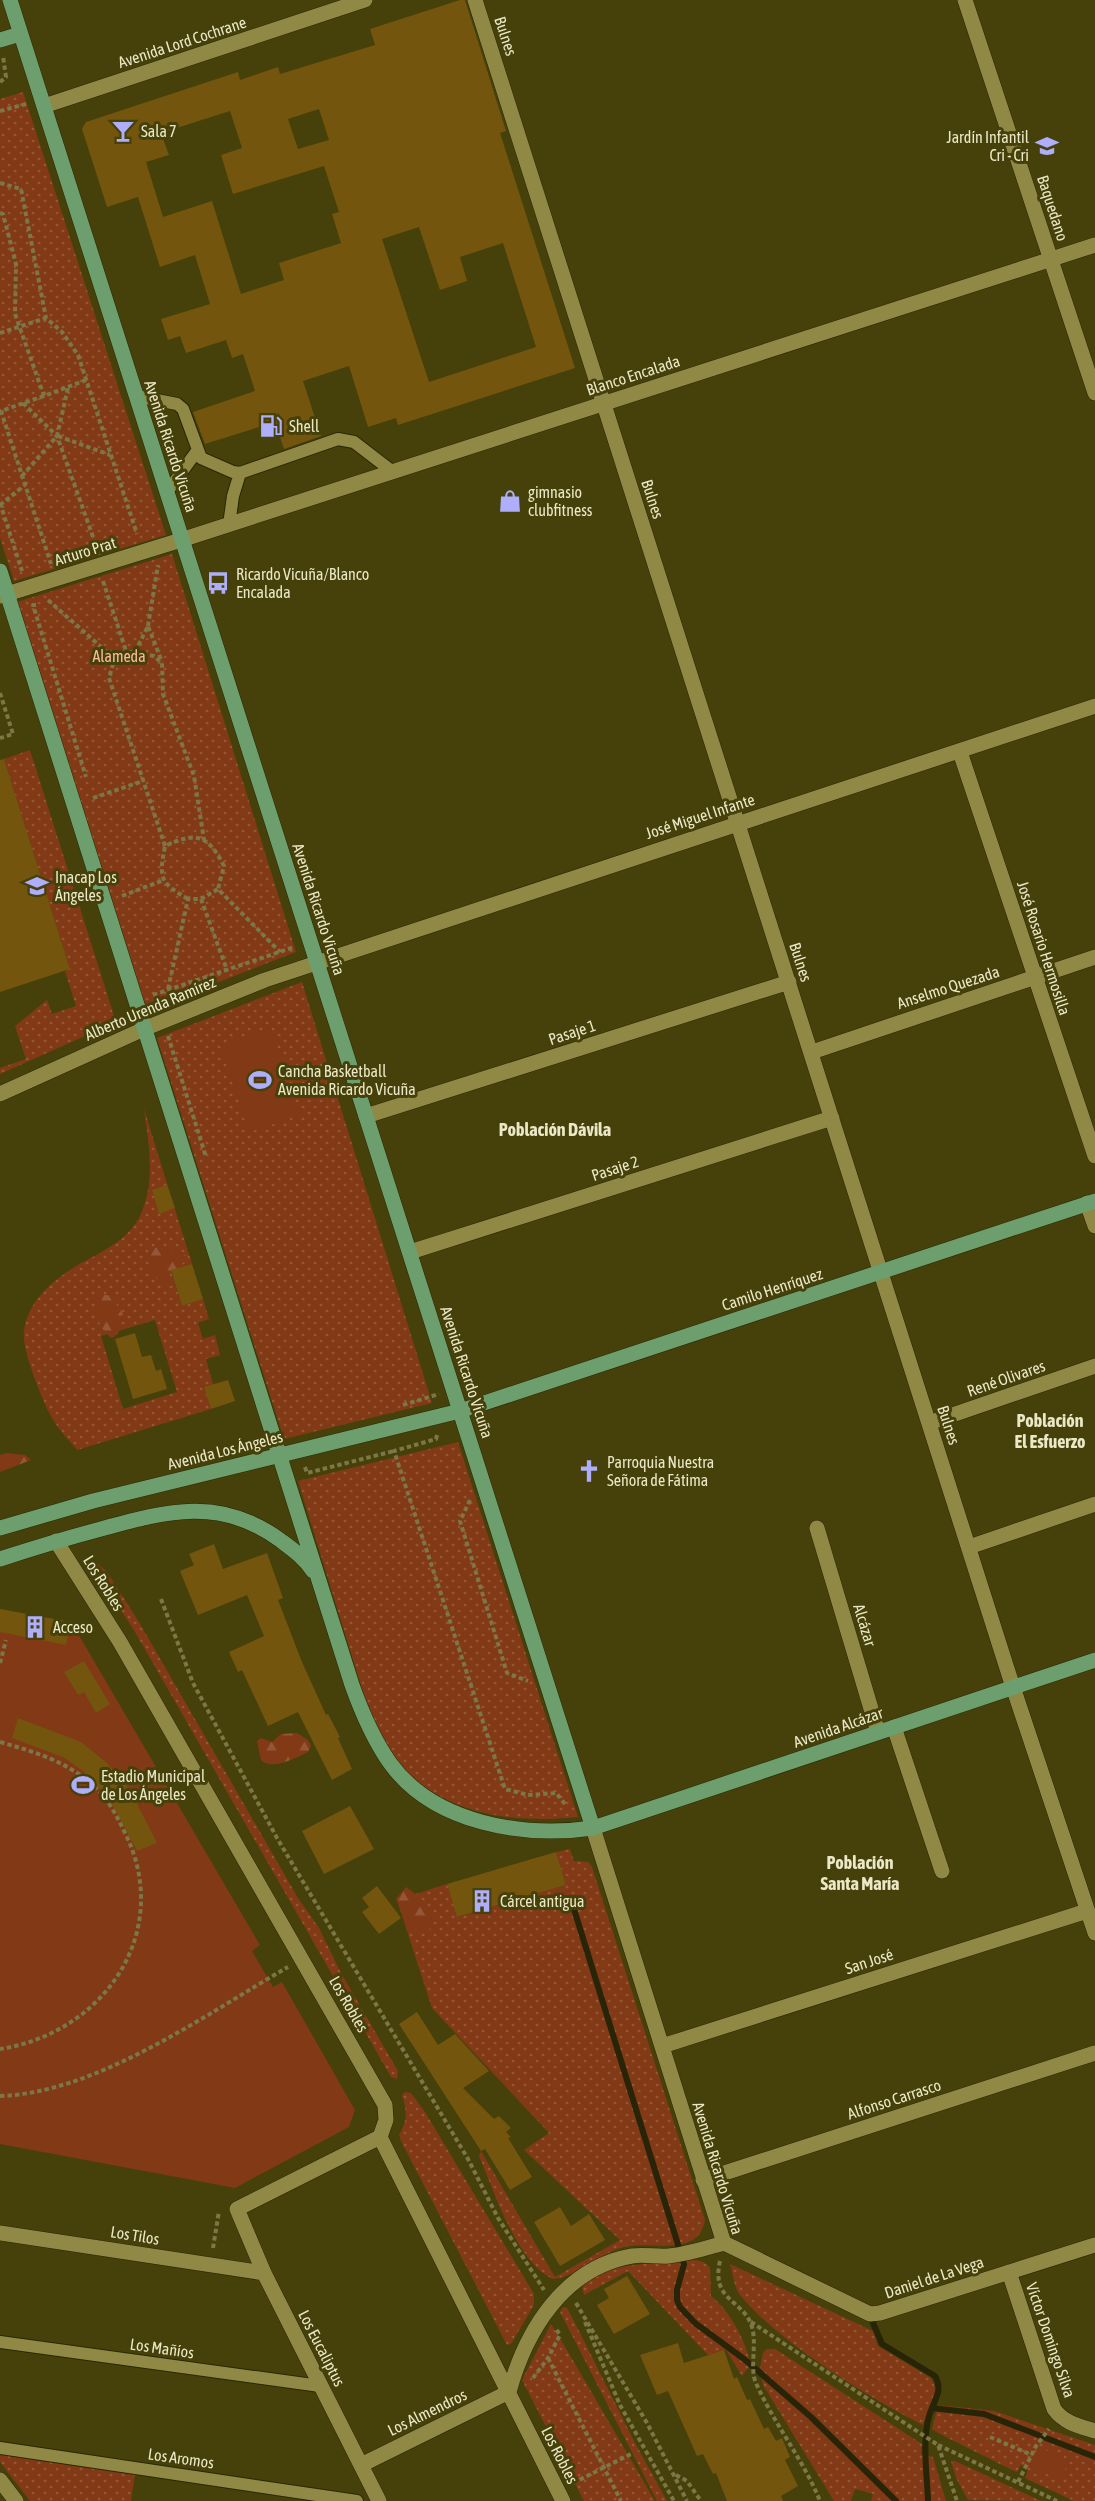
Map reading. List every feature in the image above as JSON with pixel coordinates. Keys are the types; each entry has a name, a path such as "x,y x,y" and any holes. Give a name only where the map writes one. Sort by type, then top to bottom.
{"main road":[{"name":"Avenida Ricardo Vicuña","path":"10,0 37,105 167,492 593,1828"},
{"path":"1,40 20,34"},
{"path":"0,572 4,595 146,1028 281,1454 317,1577 363,1717 391,1764 409,1785 449,1809 487,1825 537,1832 593,1828"},
{"name":"Camilo Henríquez","path":"460,1411 1091,1202"},
{"name":"Avenida Los Ángeles","path":"0,1528 93,1501 460,1411"},
{"path":"0,1558 163,1513 189,1510 214,1512 244,1519 269,1532 308,1563 317,1577"},
{"name":"Avenida Alcázar","path":"593,1828 1095,1660"}],"street":[{"name":"Avenida Lord Cochrane","path":"37,105 365,0"},
{"name":"Bulnes","path":"475,0 929,1423 1095,1933"},
{"name":"Baquedano","path":"965,0 1095,393"},
{"name":"Blanco Encalada","path":"181,540 1095,245"},
{"name":"Arturo Prat","path":"4,595 25,580 181,540"},
{"name":"José Miguel Infante","path":"317,962 1095,706"},
{"name":"José Rosario Hermosilla","path":"960,752 1095,1156"},
{"name":"Anselmo Quezada","path":"812,1052 1095,957"},
{"name":"Alberto Urenda Ramírez","path":"0,1094 162,1021 317,962"},
{"name":"Pasaje 1","path":"366,1116 789,982"},
{"name":"Pasaje 2","path":"410,1252 832,1118"},
{"path":"1091,1202 1095,1226"},
{"name":"René Olivares","path":"929,1423 1095,1366"},
{"path":"969,1547 1095,1504"},
{"name":"Alcázar","path":"818,1528 878,1732"},
{"name":"Los Robles","path":"56,1542 120,1642 382,2098 387,2113 380,2137 560,2496"},
{"path":"894,1727 942,1871"},
{"name":"Avenida Ricardo Vicuña","path":"593,1828 724,2243"},
{"name":"San José","path":"662,2046 1087,1911"},
{"name":"Alfonso Carrasco","path":"704,2180 1095,2053"},
{"name":"Los Eucaliptus","path":"379,2501 264,2273 237,2209 380,2137"},
{"name":"Los Tilos","path":"0,2233 264,2273"},
{"path":"509,2392 516,2367 552,2302 567,2286 594,2269 634,2256 681,2254 724,2243"},
{"name":"Daniel de La Vega","path":"724,2243 870,2314 880,2313 1095,2245"},
{"name":"Víctor Domingo Silva","path":"1008,2272 1054,2409 1068,2422 1095,2431"},
{"name":"Los Almendros","path":"361,2465 509,2392"},
{"path":"0,2480 16,2501"}],"lane":[{"path":"136,396 177,404 183,409 197,451 210,463 240,473 338,438 354,442 393,472"},
{"path":"167,492 197,451"},
{"path":"229,525 233,496 240,473"},
{"name":"Los Mañíos","path":"0,2342 320,2386"},
{"name":"Los Aromos","path":"0,2448 357,2501"}],"path":[{"path":"0,82 6,77 1,40"},
{"path":"0,111 37,105"},
{"path":"0,183 21,189 46,318 62,332 78,355 137,534"},
{"path":"1,214 16,264 15,314 44,396"},
{"path":"0,333 46,318"},
{"path":"51,564 1,409 86,380"},
{"path":"22,476 57,436 68,387"},
{"path":"24,403 57,436 97,548"},
{"path":"57,436 111,455"},
{"path":"25,485 0,504 96,809"},
{"path":"127,538 146,531"},
{"path":"88,552 107,545"},
{"path":"147,566 167,559"},
{"path":"42,567 60,561"},
{"path":"135,652 148,626 158,562"},
{"path":"25,580 32,570"},
{"path":"92,585 114,578"},
{"path":"103,581 127,654"},
{"path":"33,605 59,597"},
{"path":"48,600 117,661"},
{"path":"148,626 162,663 163,694 194,776 204,840"},
{"path":"162,663 154,656 135,652 127,654 117,661 109,678 165,846 160,872 167,887 188,899 201,899 218,890 224,866 214,846 199,836 182,838 165,846"},
{"path":"0,693 13,734 0,738"},
{"path":"93,798 143,781"},
{"path":"122,896 164,880"},
{"path":"119,885 126,907"},
{"path":"218,890 280,952"},
{"path":"168,990 188,899"},
{"path":"201,899 227,970"},
{"path":"153,995 297,946"},
{"path":"149,984 209,1167"},
{"path":"297,1450 307,1473 394,1451"},
{"path":"161,1599 193,1683 277,1838 468,2159 498,2218 552,2302"},
{"path":"0,1663 6,1640"},
{"path":"0,1742 41,1753 61,1763 95,1787 109,1803 130,1842 142,1890 141,1911 131,1954 104,1993 89,2009 51,2034 16,2047 0,2049"},
{"path":"0,2096 40,2090 111,2067 276,1974"},
{"name":"Avenida Ricardo Vicuña","path":"724,2243 717,2272 719,2281 726,2297 750,2322 938,2445 1057,2501"},
{"path":"567,2286 675,2475 687,2501"},
{"path":"581,2313 620,2405 674,2501"},
{"path":"750,2322 756,2382 808,2473 820,2501"},
{"path":"548,2358 621,2501"},
{"path":"1018,2482 1032,2455 1050,2429"},
{"path":"990,2437 1032,2455"},
{"path":"938,2445 957,2501"},
{"path":"560,2496 631,2454"},
{"path":"675,2475 687,2481 701,2501"}],"green space":[{"path":"23,92 166,535 14,581 0,538 0,99"},
{"name":"Alameda","path":"172,554 296,952 147,1010 17,602"},
{"path":"30,750 116,1022 0,1074 0,1068 26,1059 15,1026 47,1000 52,1014 76,1006 65,971 70,969 4,759"},
{"path":"302,982 432,1403 284,1439 157,1038"},
{"name":"Cancha Basketball Avenida Ricardo Vicuña","path":"270,1028 300,1115 250,1132 220,1045"},
{"path":"144,1109 192,1264 171,1271 182,1306 203,1299 209,1319 198,1323 203,1339 215,1335 220,1355 206,1359 213,1384 211,1409 77,1450 54,1422 43,1400 26,1350 24,1331 26,1320 42,1293 58,1278 121,1239 135,1225 145,1203 150,1176","holes":["155,1320 177,1392 123,1409 101,1336"]},
{"path":"166,1247 180,1255 186,1255 188,1259 170,1273 170,1283 167,1286 152,1272 148,1251 151,1248"},
{"path":"101,1294 111,1296 123,1314 118,1334 112,1338 101,1326 97,1315 95,1299"},
{"path":"458,1442 578,1817 529,1819 479,1812 434,1793 414,1778 390,1751 376,1725 362,1689 298,1481"},
{"path":"7,1453 25,1455 31,1460 0,1472 0,1455"},
{"path":"91,1563 97,1563 107,1572 139,1622 298,1898 319,1928 341,1973 398,2071 397,2079 391,2077 135,1632"},
{"name":"Estadio Municipal de Los Ángeles","path":"0,1609 73,1625 260,1945 252,1951 273,1987 282,1982 355,2110 349,2127 235,2188 0,2144"},
{"path":"297,1733 308,1740 311,1746 308,1752 277,1764 265,1763 261,1760 257,1741 261,1738 272,1742 281,1734"},
{"path":"570,1849 574,1861 588,1862 592,1867 705,2220 701,2232 694,2239 685,2243 619,2248 572,2273 553,2279 540,2271 528,2258 508,2225 479,2156 481,2151 555,2277 620,2240 524,2150 549,2133 432,2008 397,1900 447,1884 458,1917 566,1885 556,1852"},
{"path":"406,1887 422,1899 422,1907 429,1910 435,1918 428,1932 420,1933 405,1921 396,1899"},
{"path":"405,2092 411,2093 425,2112 534,2294 534,2305 511,2344 507,2345 402,2143 399,2135 405,2120 406,2111 402,2095"},
{"path":"695,2260 710,2267 711,2296 729,2316 743,2341 749,2358 746,2364 749,2367 742,2376 726,2350 708,2355 628,2271 584,2295 582,2288 603,2272 618,2268"},
{"path":"730,2264 873,2331 878,2346 931,2378 936,2389 923,2425 851,2384 776,2331 740,2295"},
{"path":"563,2307 567,2308 667,2501 657,2501 560,2312"},
{"path":"551,2324 655,2501 584,2501 522,2380"},
{"path":"767,2349 775,2349 922,2444 921,2454 933,2457 946,2501 871,2501 873,2494 855,2489 851,2501 834,2501 763,2385 761,2377 764,2372 760,2368 763,2353"},
{"path":"938,2405 994,2411 1095,2445 1095,2501 1074,2501 1025,2478 1028,2470 1021,2465 1017,2472 1014,2471 938,2433 932,2429"},
{"path":"1039,2447 1069,2460 1061,2480 1030,2467"},
{"path":"0,2448 136,2468 131,2501 30,2501 0,2462"},
{"path":"951,2461 1041,2501 968,2500 956,2478"}],"building":[{"path":"465,0 506,131 500,133 575,368 398,425 396,418 368,427 349,366 303,381 321,436 284,449 275,422 205,444 193,412 255,391 243,354 232,358 226,340 186,353 180,336 168,340 161,319 210,304 195,255 160,267 138,197 107,207 82,129 86,122 238,72 240,80 278,67 280,74 375,45 370,29","holes":["319,109 329,140 298,149 288,119","230,111 242,148 221,155 233,194 324,166 339,212 332,214 341,243 279,263 284,280 241,294 212,201 163,217 146,162 169,155 161,133","419,227 440,290 467,281 460,257 503,243 536,347 429,382 382,239"]},
{"path":"4,759 70,969 0,992 0,760"},
{"path":"167,1185 175,1208 159,1214 152,1190"},
{"path":"192,1264 203,1299 182,1306 171,1270"},
{"path":"135,1333 142,1357 151,1355 156,1371 161,1369 167,1389 133,1399 115,1339"},
{"path":"228,1380 235,1401 211,1409 204,1387"},
{"path":"214,1544 223,1569 267,1553 283,1598 278,1600 302,1662 326,1715 328,1714 340,1737 338,1738 352,1769 332,1780 298,1712 268,1726 242,1670 238,1672 229,1652 264,1636 247,1595 198,1615 180,1571 194,1565 189,1554"},
{"name":"Acceso","path":"0,1609 71,1622 66,1645 0,1632"},
{"path":"84,1661 110,1704 96,1713 84,1692 78,1695 64,1672"},
{"path":"18,1718 81,1742 107,1763 130,1790 157,1843 137,1851 109,1798 83,1771 63,1757 12,1738"},
{"path":"350,1806 374,1849 324,1874 302,1831"},
{"name":"Cárcel antigua","path":"556,1852 566,1885 457,1917 447,1884"},
{"path":"377,1886 401,1918 379,1934 362,1912 369,1907 362,1898"},
{"path":"417,2012 438,2045 455,2034 489,2071 463,2088 494,2119 499,2116 511,2128 506,2132 511,2137 508,2138 532,2177 510,2190 485,2149 481,2151 399,2024"},
{"path":"560,2207 571,2226 589,2214 605,2240 560,2266 534,2222"},
{"path":"627,2276 650,2314 614,2334 597,2305 609,2298 604,2289"},
{"path":"678,2343 684,2363 724,2350 734,2379 737,2377 764,2429 768,2427 776,2441 782,2438 790,2457 785,2460 798,2486 781,2496 783,2501 727,2501 716,2473 713,2474 703,2454 697,2456 668,2391 657,2395 640,2355"}],"waterway":[{"path":"573,1906 684,2264 677,2290 680,2307 695,2323 744,2359 811,2417 896,2501"},
{"path":"870,2316 882,2344 935,2376 937,2381 938,2392 929,2416 926,2436 928,2501"},
{"path":"932,2408 984,2414 1095,2457"}],"place":[{"name":"Sala 7","path":"123,131"},
{"name":"Jardín Infantil Cri - Cri","path":"1047,146"},
{"name":"Shell","path":"271,426"},
{"name":"gimnasio clubfitness","path":"510,501"},
{"name":"Ricardo Vicuña/Blanco Encalada","path":"218,583"},
{"name":"Inacap Los Ángeles","path":"37,886"},
{"name":"Cancha Basketball Avenida Ricardo Vicuña","path":"260,1080"},
{"name":"Parroquia Nuestra Señora de Fátima","path":"589,1471"},
{"name":"Acceso","path":"35,1627"},
{"name":"Estadio Municipal de Los Ángeles","path":"83,1785"},
{"name":"Cárcel antigua","path":"482,1901"}],"district":[{"name":"Población Dávila","path":"555,1129"},
{"name":"Población El Esfuerzo","path":"1050,1430"},
{"name":"Población Santa María","path":"860,1872"}]}
